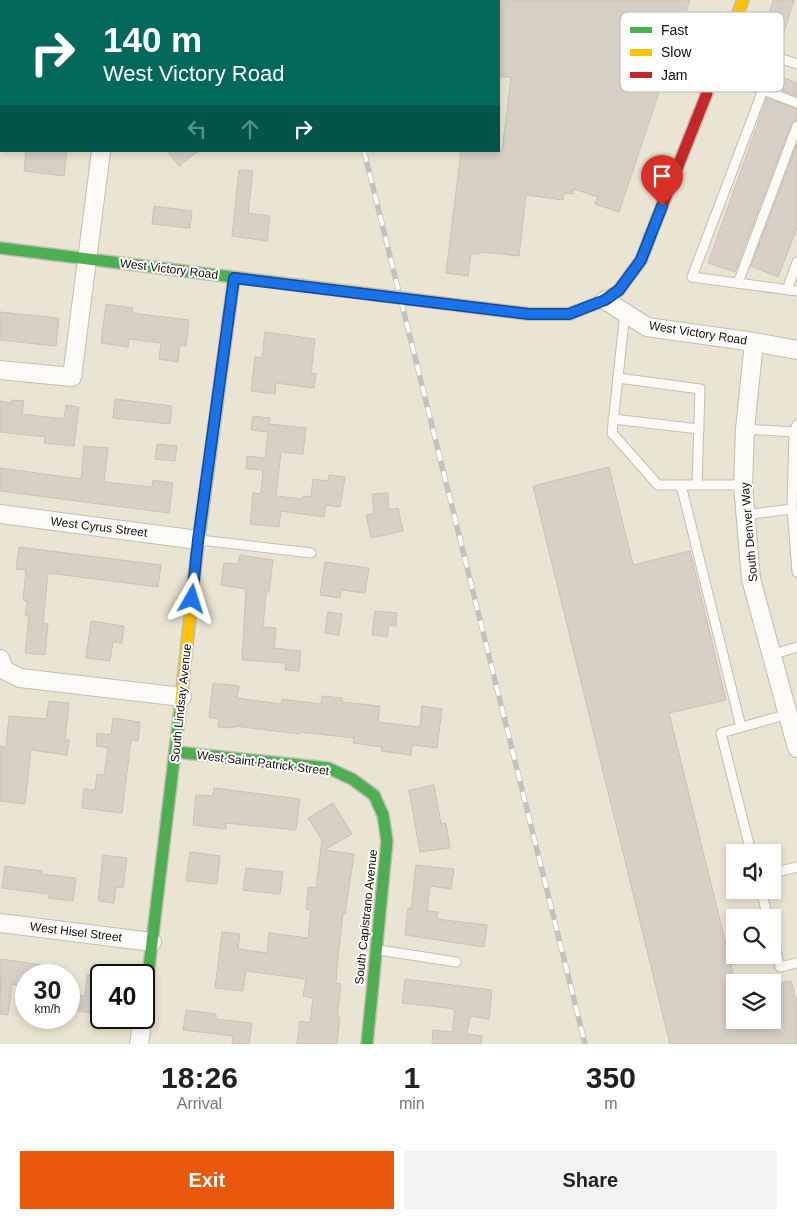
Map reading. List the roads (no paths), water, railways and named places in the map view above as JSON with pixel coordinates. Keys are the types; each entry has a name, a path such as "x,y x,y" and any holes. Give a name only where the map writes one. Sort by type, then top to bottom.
{"street":[{"name":"West Victory Road","path":"739,12 744,0"},
{"name":"West Victory Road","path":"0,248 529,314 569,314 605,300 619,290 641,260 707,92"},
{"path":"0,370 72,377 101,152"},
{"name":"South Lindsay Avenue","path":"149,964 176,752 198,540 234,278"},
{"name":"West Victory Road","path":"605,300 647,327 797,350"},
{"name":"South Denver Way","path":"754,342 745,429 743,485 751,579 797,748"},
{"name":"West Cyrus Street","path":"0,514 198,540"},
{"path":"2,664 20,678 182,696"},
{"name":"West Saint Patrick Street","path":"176,752 328,768 352,779 374,795"},
{"name":"South Capistrano Avenue","path":"367,1044 387,842 383,815 374,795"},
{"name":"West Hisel Street","path":"0,923 152,942"},
{"path":"140,1044 142,1029"}],"lane":[{"path":"784,60 797,64"},
{"path":"762,92 692,276 797,291"},
{"path":"768,92 797,103"},
{"path":"738,283 797,126"},
{"path":"787,290 797,262"},
{"path":"625,312 612,432 658,485 743,485"},
{"path":"618,378 700,389 697,485"},
{"path":"614,419 699,429"},
{"path":"745,429 796,429 792,509 797,572"},
{"path":"681,485 741,727"},
{"path":"745,515 792,509"},
{"path":"198,540 311,553"},
{"path":"771,655 797,647"},
{"path":"749,844 721,733 788,714"},
{"path":"781,871 797,867"},
{"path":"376,949 456,962"},
{"path":"779,964 780,967 797,963"}],"railway":[{"path":"364,152 585,1044"}]}
